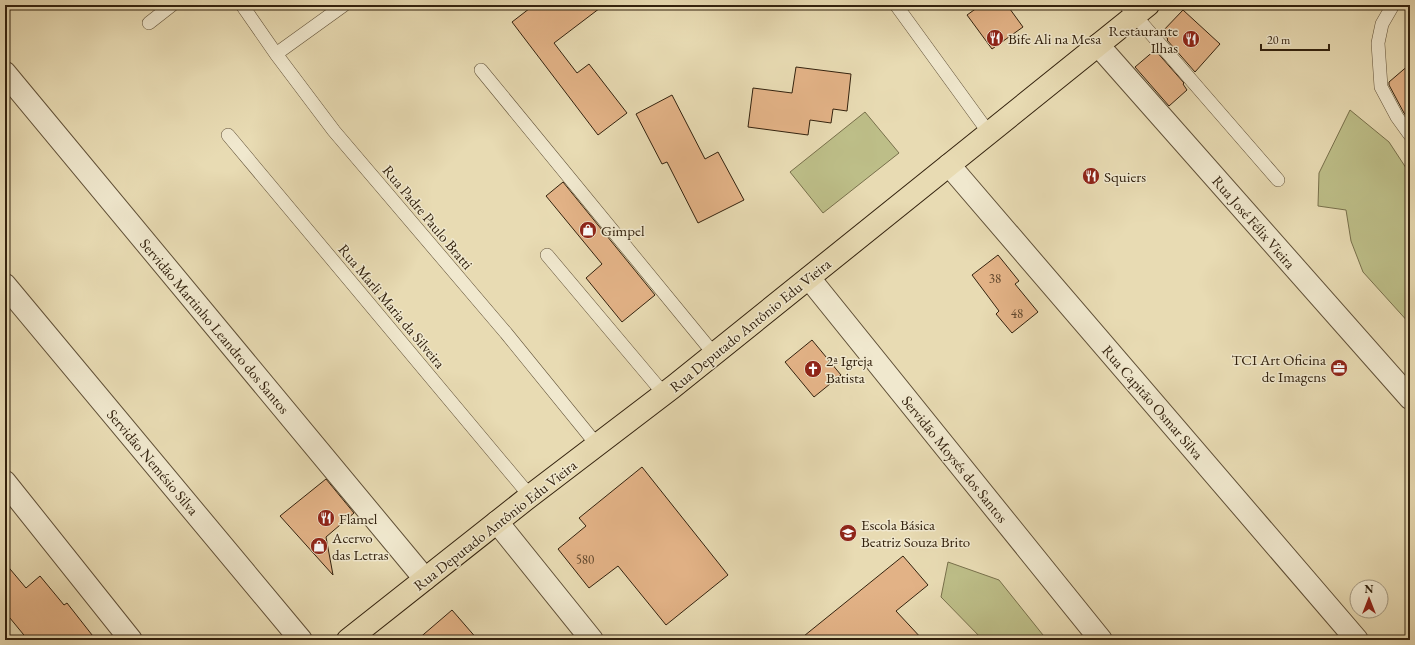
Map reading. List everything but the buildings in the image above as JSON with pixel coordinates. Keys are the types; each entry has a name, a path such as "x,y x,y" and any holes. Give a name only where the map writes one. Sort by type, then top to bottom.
{"main road":[{"name":"Rua Deputado Antônio Edu Vieira","path":"348,640 530,496 714,354 1098,45 1136,8"}],"street":[{"name":"Rua José Félix Vieira","path":"1098,45 1410,398"},
{"name":"Servidão Martinho Leandro dos Santos","path":"5,73 425,579"},
{"name":"Rua Capitão Osmar Silva","path":"949,165 1357,640"},
{"name":"Servidão Moysés dos Santos","path":"808,278 1101,640"},
{"name":"Servidão Nemésio Silva","path":"5,285 301,640"},
{"path":"5,482 131,640"},
{"path":"497,522 592,640"}],"lane":[{"path":"149,23 172,5"},
{"name":"Rua Padre Paulo Bratti","path":"242,5 276,54 334,131 500,327 597,445"},
{"path":"276,54 344,5"},
{"path":"896,5 989,133"},
{"path":"1393,5 1382,24 1378,43 1381,87 1397,117 1410,135"},
{"path":"1136,8 1278,180"},
{"path":"481,70 714,354"},
{"name":"Rua Marli Maria da Silveira","path":"228,136 530,496"},
{"path":"547,255 664,394"}],"green space":[{"path":"1350,110 1389,142 1410,174 1410,324 1363,272 1351,241 1346,210 1318,206 1319,173"},
{"path":"865,112 899,153 823,213 790,172"},
{"path":"948,562 999,580 1047,640 983,640 941,597"}],"place":[{"name":"Bife Ali na Mesa","path":"995,38"},
{"name":"Restaurante Ilhas","path":"1191,39"},
{"name":"Squiers","path":"1091,176"},
{"name":"Gimpel","path":"588,230"},
{"name":"TCI Art Oficina de Imagens","path":"1339,368"},
{"name":"2ª Igreja Batista","path":"813,369"},
{"name":"Flamel","path":"326,518"},
{"name":"Escola Básica Beatriz Souza Brito","path":"848,533"},
{"name":"Acervo das Letras","path":"319,546"}]}
